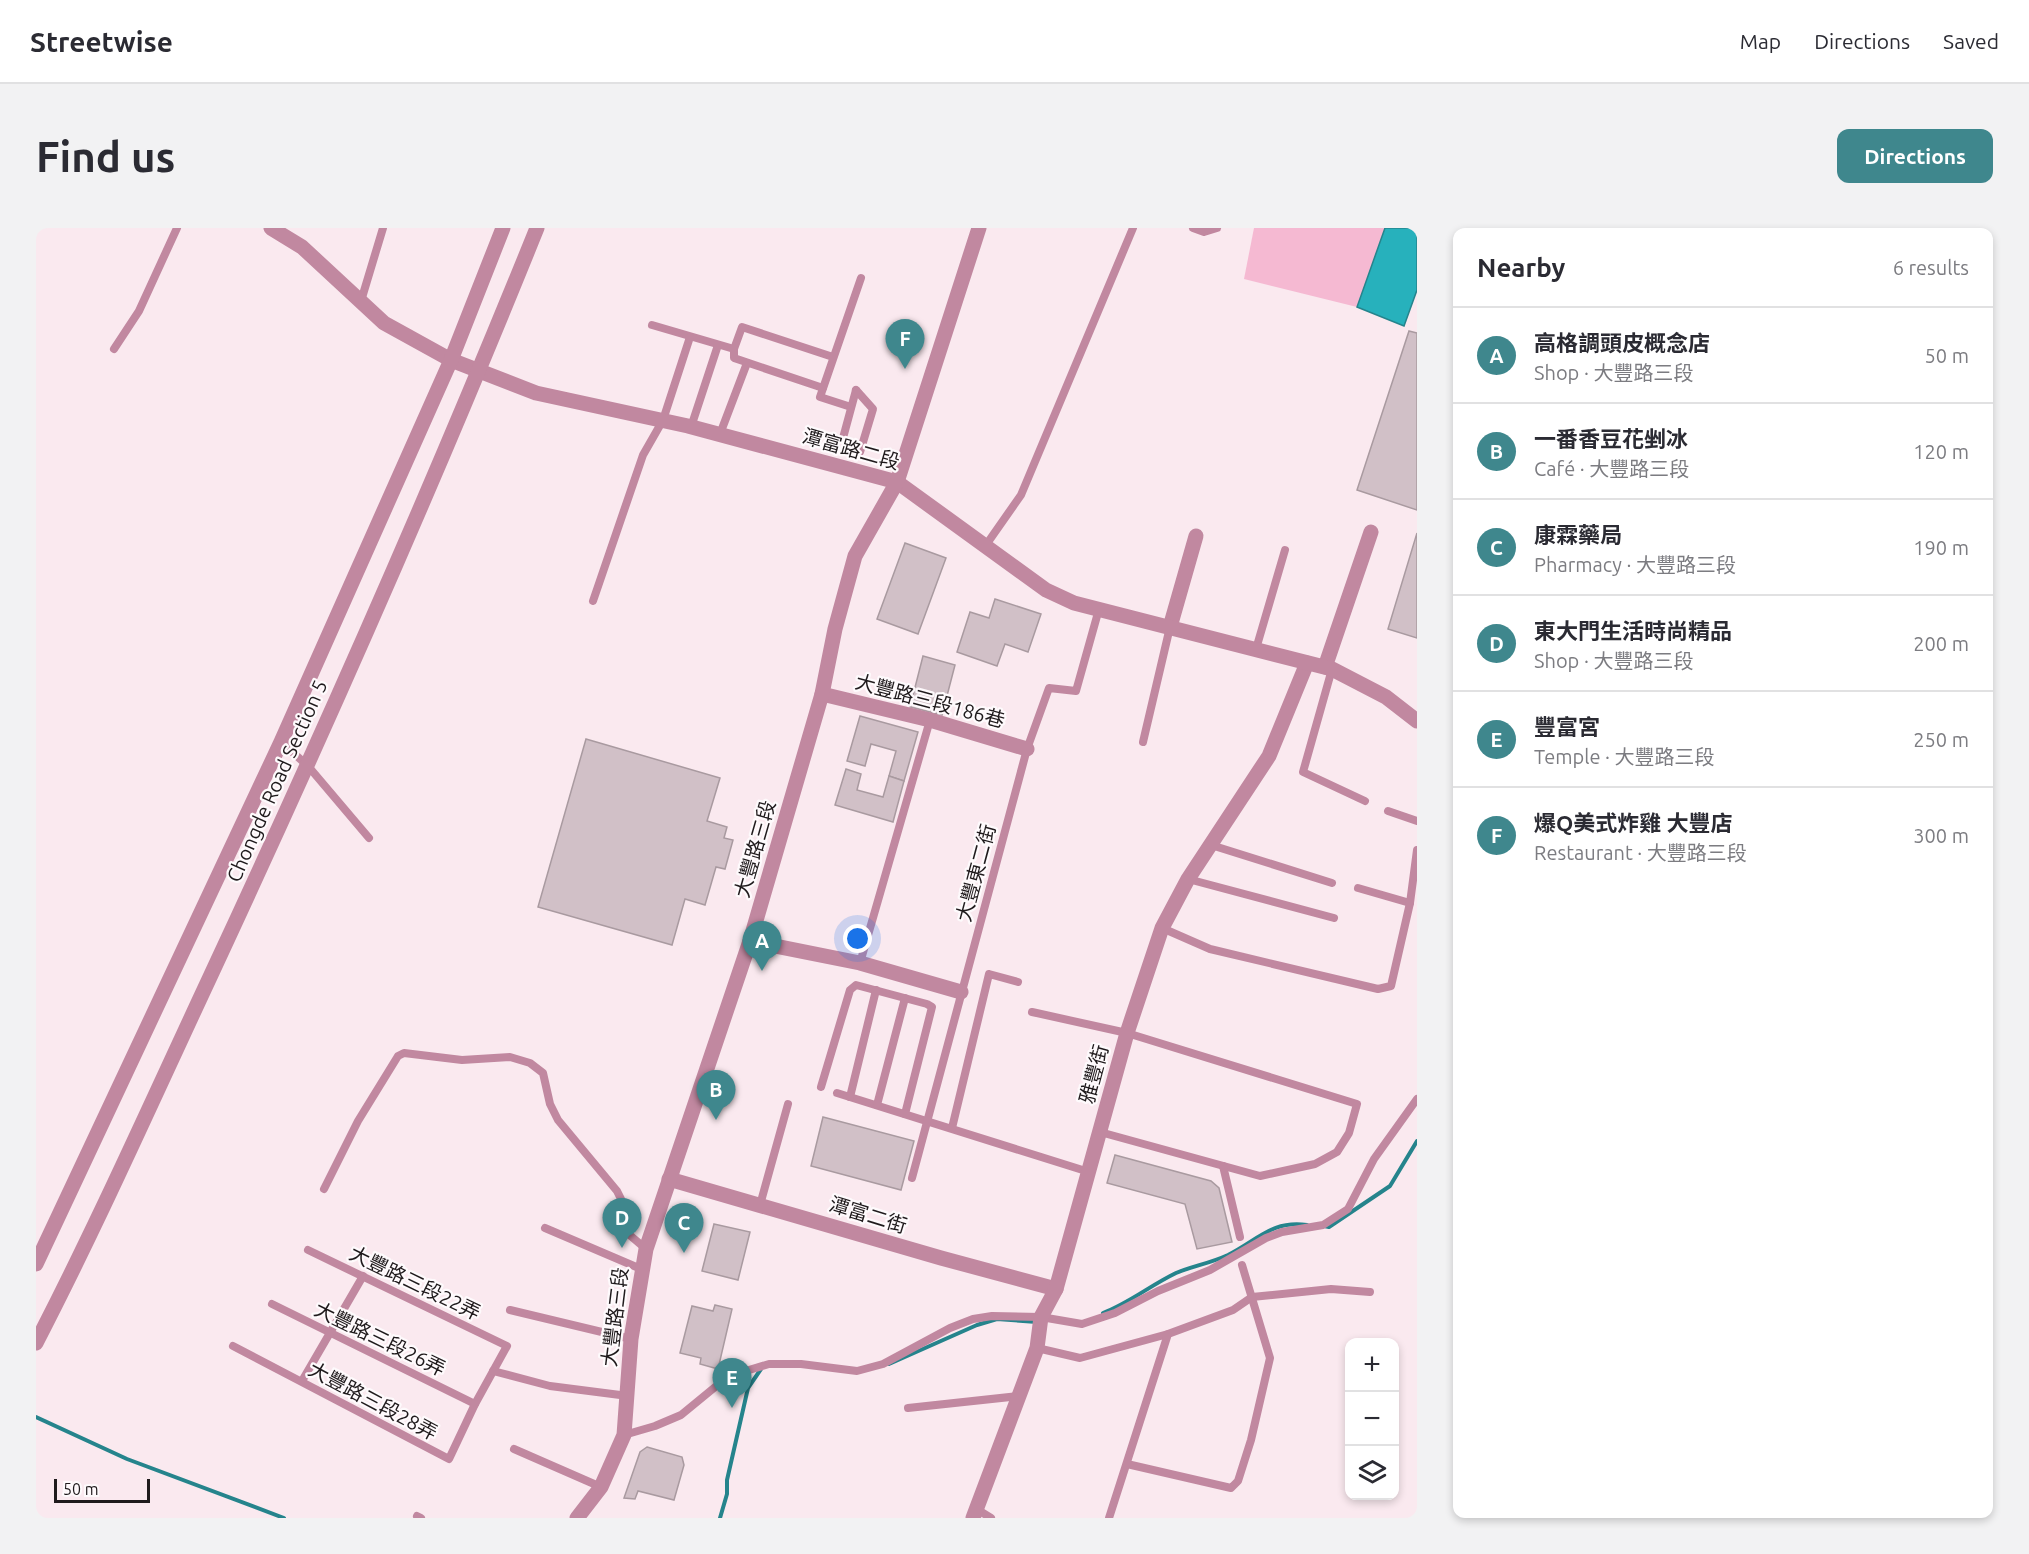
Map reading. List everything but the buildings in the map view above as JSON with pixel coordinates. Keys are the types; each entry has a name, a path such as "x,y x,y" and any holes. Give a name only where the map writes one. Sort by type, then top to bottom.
{"street":[{"name":"潭富路二段","path":"271,228 302,247 384,322 451,360 536,393 720,434 897,482 1046,590 1074,603 1328,668 1386,697 1417,721"},
{"name":"Chongde Road Section 5","path":"36,1264 281,742 451,360 503,228"},
{"name":"Chongde Road Section 5","path":"36,1343 109,1193 308,766 479,372 537,228"},
{"name":"大豐路三段","path":"577,1518 601,1487 624,1435 631,1339 646,1249 750,941 822,694 834,629 855,556 897,482 980,228"},
{"path":"1328,668 1371,532"},
{"path":"1170,627 1196,536"},
{"name":"雅豐街","path":"976,1514 1036,1348 1041,1317 1056,1289 1126,1033 1162,928 1188,879 1269,756 1307,663"},
{"name":"大豐路三段186巷","path":"822,694 930,720 1027,749"},
{"path":"750,941 860,963 961,992"},
{"name":"潭富二街","path":"669,1179 1056,1289"}],"lane":[{"path":"114,349 139,311 177,228"},
{"path":"361,303 383,228"},
{"path":"986,545 1020,495 1133,228"},
{"path":"1193,228 1204,232 1217,228"},
{"path":"851,406 820,397 861,278"},
{"path":"652,325 734,349"},
{"path":"823,388 734,358 734,349 742,327 833,357"},
{"path":"593,601 643,455 663,420 690,337"},
{"path":"691,427 718,345"},
{"path":"720,434 747,363"},
{"path":"843,438 856,390 873,409 860,452"},
{"path":"1256,649 1284,550"},
{"name":"大豐東二街","path":"912,1178 1027,749 1049,688 1076,691 1099,609"},
{"path":"1143,742 1170,627"},
{"path":"1328,668 1303,772 1365,801"},
{"path":"860,963 930,720"},
{"path":"281,742 308,766 369,838"},
{"path":"1388,811 1417,821"},
{"path":"1211,845 1332,883"},
{"path":"1162,928 1210,949 1378,989 1391,986 1410,903 1417,850"},
{"path":"1188,879 1334,918"},
{"path":"1358,888 1410,903"},
{"path":"952,1128 989,974 1018,982"},
{"path":"821,1087 850,990 856,985 905,998 932,1007 905,1114"},
{"path":"850,1097 876,990"},
{"path":"877,1105 905,998"},
{"path":"1032,1012 1126,1033 1357,1104 1348,1133 1337,1152 1315,1164 1260,1176 1100,1132"},
{"path":"324,1189 358,1121 398,1056 404,1053 462,1060 510,1057 530,1063 543,1073 550,1104 558,1120 617,1191 621,1199 619,1226 646,1249"},
{"path":"837,1094 928,1120 1089,1172"},
{"path":"624,1435 656,1426 681,1415 720,1383 738,1373 769,1364 801,1364 857,1371 883,1364 973,1319 992,1316 1041,1317 1082,1324 1115,1313 1158,1291 1210,1270 1266,1238 1282,1232 1323,1225 1348,1209 1374,1159 1417,1099"},
{"path":"760,1205 788,1104"},
{"path":"1223,1166 1240,1237"},
{"path":"545,1227 641,1269"},
{"name":"大豐路三段22弄","path":"308,1250 507,1346"},
{"path":"1127,1464 1231,1488 1238,1481 1251,1440 1270,1358 1242,1265"},
{"path":"302,1381 363,1276"},
{"path":"1036,1348 1080,1358 1168,1334 1233,1310 1252,1297 1331,1289 1370,1292"},
{"name":"大豐路三段26弄","path":"272,1304 474,1404"},
{"path":"510,1310 631,1339"},
{"path":"1109,1518 1168,1334"},
{"name":"大豐路三段28弄","path":"233,1346 449,1460 474,1404 507,1346"},
{"path":"493,1371 550,1386 628,1396"},
{"path":"908,1408 1019,1396"},
{"path":"514,1449 601,1487"},
{"path":"976,1514 991,1518"}],"shaded area":[{"path":"1254,228 1385,228 1357,307 1244,279"}],"water":[{"path":"1385,228 1417,228 1417,290 1404,326 1357,307"}],"waterway":[{"path":"1324,1226 1329,1227 1390,1186 1417,1141"},
{"path":"1103,1313 1176,1273 1228,1255 1275,1228 1284,1225 1307,1225"},
{"path":"889,1364 977,1325 997,1319 1037,1322"},
{"path":"720,1518 748,1388 761,1369"},
{"path":"36,1417 127,1459 284,1518"}],"place":[{"name":"爆Q美式炸雞 大豐店","path":"905,369"},
{"name":"高格調頭皮概念店","path":"762,971"},
{"name":"一番香豆花剉冰","path":"716,1120"},
{"name":"東大門生活時尚精品","path":"622,1248"},
{"name":"康霖藥局","path":"684,1253"},
{"name":"豐富宮","path":"732,1408"}]}
